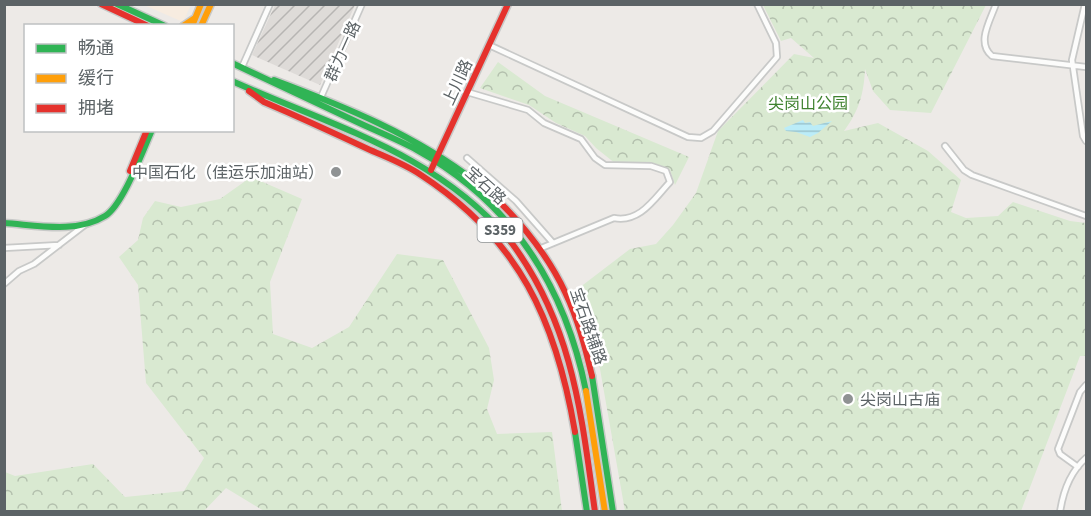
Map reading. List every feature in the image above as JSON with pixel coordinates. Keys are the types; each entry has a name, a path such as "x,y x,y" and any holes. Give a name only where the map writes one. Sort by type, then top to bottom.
{"main road":[{"path":"101,4 144,24"},
{"path":"117,4 161,24"},
{"path":"193,24 201,4"},
{"path":"204,24 211,4"},
{"name":"上川路","path":"431,170 508,4"},
{"path":"186,24 195,18"},
{"name":"宝石路","path":"234,64 417,150 459,177 493,207 519,236 541,267 559,301 582,374 590,411 605,512"},
{"name":"宝石路辅路","path":"245,69 321,97 422,142 464,170 499,201 539,249 567,297 591,372 599,410 613,512"},
{"path":"236,82 264,102 423,176 461,202 480,219 512,256 535,294 557,351 571,414 587,512"},
{"name":"宝石路","path":"236,82 413,159 453,185 486,214 511,243 533,273 550,305 573,376 595,512"},
{"path":"121,194 146,132"},
{"path":"4,223 62,226 86,224 107,215 128,185 151,132"}],"street":[{"path":"245,69 270,4"},
{"name":"群力一路","path":"321,97 362,4"},
{"path":"489,45 692,138 701,138 710,134 774,60 778,52 757,4"},
{"path":"996,4 984,38 984,46 996,58 1086,68"},
{"path":"1085,4 1072,66 1083,136 1086,141"},
{"path":"467,92 528,110 544,123 581,139 596,158 605,165 651,166 666,171 670,182 638,215 629,219 614,218 539,249"},
{"path":"945,147 964,170 972,175 1086,216"},
{"path":"467,159 516,201 554,243"},
{"path":"4,284 86,224"},
{"path":"4,248 59,245"},
{"path":"1078,467 1062,455 1058,448 1080,392 1086,385"},
{"path":"1060,512 1064,492 1078,467 1086,458"}],"shaded area":[{"path":"144,5 191,5 183,22"},
{"path":"275,5 355,5 320,85 252,55"}],"green space":[{"name":"尖岗山公园","path":"763,5 986,5 931,113 890,110 873,91 865,69 860,102 844,131 878,123 928,151 961,180 951,212 966,218 998,216 1013,202 1070,221 1086,223 1086,356 1080,356 1021,511 625,511 600,369 591,335 575,291 630,249 656,244 696,193 718,131 794,54 814,58 791,38 781,41"},
{"path":"498,62 545,96 689,157 675,185 670,170 651,163 616,164 585,136 556,123 529,105 480,88"},
{"path":"251,177 302,199 270,282 273,334 312,348 349,327 397,254 443,260 489,348 494,380 487,409 497,434 552,432 562,511 264,511 226,488 204,511 5,511 5,472 15,476 93,464 125,497 184,491 204,458 146,383 138,285 119,257 138,240 143,218 155,201 181,207 220,199"}],"water":[{"path":"803,120 805,123 810,122 813,126 832,121 810,137 786,131 784,128"}],"traffic: fast":[{"path":"117,4 161,24"},
{"path":"234,64 402,142 451,171 481,195 530,251 549,283 577,353 586,391"},
{"path":"274,80 353,112 404,136 453,165 476,182"},
{"path":"234,82 382,145 417,164 451,186 482,211 511,242"},
{"path":"4,223 69,227 94,222 105,216 119,201 151,132"},
{"path":"592,376 613,512"},
{"path":"575,432 587,512"}],"traffic: slow":[{"path":"193,24 201,4"},
{"path":"202,24 211,4"},
{"path":"186,24 195,18"},
{"path":"586,391 605,512"}],"traffic: jam":[{"path":"101,4 144,24"},
{"path":"431,170 508,4"},
{"path":"249,91 264,102 415,171 455,200 484,226 508,255 528,286 544,318 557,354 575,432"},
{"path":"130,171 146,132"},
{"path":"476,182 527,232 557,277 574,312 592,376"},
{"path":"511,242 532,274 561,338 579,405 595,512"}],"place":[{"name":"中国石化（佳运乐加油站）","path":"336,172"},
{"name":"尖岗山古庙","path":"848,399"}]}
